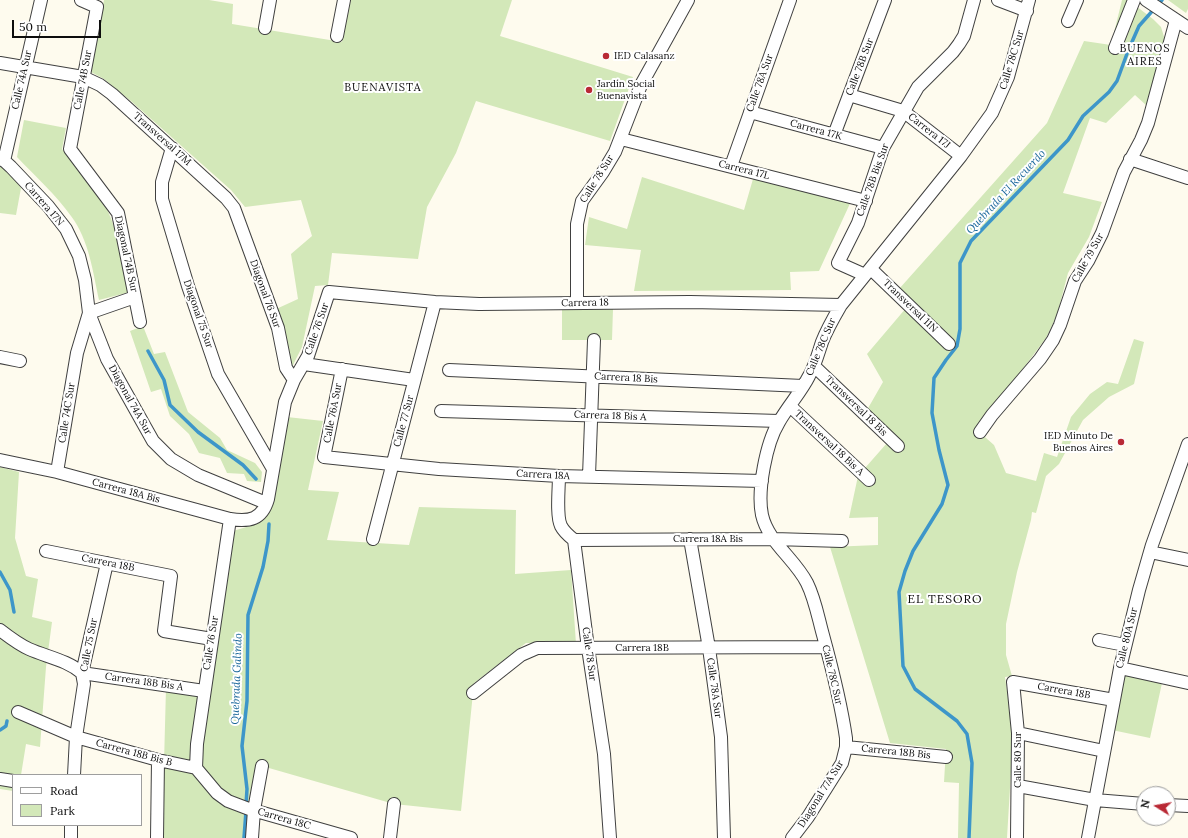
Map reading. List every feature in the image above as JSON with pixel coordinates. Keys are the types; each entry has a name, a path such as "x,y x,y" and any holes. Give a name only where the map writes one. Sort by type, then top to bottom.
{"street":[{"name":"Calle 74A Sur","path":"2,159 41,0"},
{"name":"Calle 74B Sur","path":"72,153 70,144 97,7 81,0"},
{"path":"265,28 270,0"},
{"path":"337,36 344,0"},
{"name":"Calle 78 Sur","path":"577,303 577,224 582,202 603,172 621,138 641,85 688,0"},
{"name":"Calle 78A Sur","path":"731,166 790,0"},
{"name":"Calle 78B Sur","path":"834,135 885,0"},
{"name":"Calle 78B Bis Sur","path":"868,272 838,264 858,223 884,148 903,111 918,86 960,44 964,36 974,0"},
{"path":"998,0 1028,5"},
{"path":"1068,21 1077,0"},
{"path":"1115,48 1134,0"},
{"path":"1147,1 1188,28"},
{"name":"Calle 78C Sur","path":"846,747 845,729 815,604 807,584 796,566 768,531 762,514 760,495 771,440 780,421 814,366 828,328 841,305 961,156 992,112 1003,91 1028,5"},
{"name":"Calle 79 Sur","path":"980,432 992,415 1040,359 1053,340 1060,325 1075,281 1088,261 1102,233 1116,191 1148,123 1176,20"},
{"name":"Transversal 17M","path":"0,63 83,77 100,85 172,148 226,198 234,208"},
{"name":"Carrera 17J","path":"849,95 903,111 961,156"},
{"name":"Carrera 17K","path":"750,112 884,148"},
{"name":"Carrera 17L","path":"621,138 866,201"},
{"name":"Diagonal 75 Sur","path":"172,148 162,182 162,199 188,286 218,374 273,469"},
{"name":"Diagonal 74B Sur","path":"72,153 118,213 140,322"},
{"name":"Carrera 17N","path":"2,159 48,206 66,229 79,256 85,280"},
{"path":"1130,159 1188,178"},
{"name":"Diagonal 76 Sur","path":"234,208 279,333 286,368 294,380"},
{"name":"Transversal 11N","path":"868,272 949,344"},
{"name":"Diagonal 74A Sur","path":"85,280 89,313 107,359 153,441 171,459 198,475 266,503"},
{"name":"Carrera 18","path":"329,292 434,302 479,304 690,302 841,305"},
{"name":"Calle 76 Sur","path":"251,519 260,514 266,503 284,402 294,380 310,352 329,292"},
{"path":"89,313 135,297"},
{"name":"Calle 77 Sur","path":"373,539 434,302"},
{"name":"Calle 74C Sur","path":"57,472 77,353 89,313"},
{"path":"589,476 594,340"},
{"path":"0,357 20,361"},
{"path":"304,364 414,380"},
{"name":"Transversal 18 Bis","path":"814,366 898,446"},
{"name":"Calle 76A Sur","path":"324,457 342,369"},
{"name":"Carrera 18 Bis","path":"449,370 803,386"},
{"name":"Transversal 18 Bis A","path":"790,406 869,480"},
{"name":"Carrera 18 Bis A","path":"441,411 780,421"},
{"name":"Calle 80A Sur","path":"1088,838 1125,645 1150,552 1188,448"},
{"name":"Carrera 18A","path":"324,457 439,469 559,476 762,481"},
{"name":"Carrera 18A Bis","path":"0,460 57,472 230,519 251,519"},
{"path":"559,476 560,526 566,534 574,540"},
{"name":"Calle 76 Sur","path":"196,768 197,744 204,691 230,519"},
{"name":"Calle 78A Sur","path":"690,539 709,648 721,737 724,838"},
{"name":"Carrera 18A Bis","path":"574,540 774,539 842,541"},
{"name":"Calle 78 Sur","path":"574,540 604,754 610,838"},
{"name":"Carrera 18B","path":"46,551 171,576 164,631 212,639"},
{"path":"1150,552 1188,560"},
{"name":"Calle 75 Sur","path":"74,774 76,737 84,684 82,673 107,563"},
{"name":"Carrera 18B Bis A","path":"0,630 18,644 41,654 66,662 82,673 204,691"},
{"path":"1099,640 1125,645"},
{"name":"Carrera 18B","path":"473,693 521,655 537,648 826,648"},
{"path":"1120,668 1188,683"},
{"name":"Carrera 18B","path":"1013,682 1114,700"},
{"name":"Calle 80 Sur","path":"1013,682 1018,733 1017,838"},
{"name":"Carrera 18B Bis B","path":"18,712 76,737 158,760 196,768"},
{"path":"1018,733 1104,751"},
{"name":"Carrera 18B Bis","path":"846,747 946,757"},
{"name":"Diagonal 77A Sur","path":"792,838 804,823 840,768 846,747"},
{"path":"157,838 158,760"},
{"path":"252,838 248,808 262,766"},
{"path":"196,768 217,793 228,801 248,808"},
{"path":"0,778 12,781"},
{"path":"1018,786 1095,800 1136,803"},
{"path":"390,838 394,804"},
{"path":"1176,805 1188,806"},
{"name":"Carrera 18C","path":"248,808 352,838"},
{"path":"71,826 71,838"}],"green space":[{"path":"104,0 209,0 233,4 232,24 342,42 351,0 512,0 500,36 633,77 610,141 476,101 456,153 427,207 418,259 332,253 328,285 315,286 302,347 292,367 287,359 274,310 298,299 291,254 312,236 301,200 245,207 231,190 132,102 104,79 91,72"},
{"path":"1122,0 1128,0 1153,19 1161,27 1165,40 1147,106 1135,95 1106,123 1090,118 1063,193 1102,202 1089,237 1068,273 1057,315 1046,338 977,430 994,445 1006,473 1036,481 1044,453 1057,457 1071,417 1090,394 1107,382 1118,384 1134,339 1144,342 1134,384 1109,397 1083,420 1059,464 1046,476 1036,513 1032,512 1006,624 1006,655 1012,676 1005,677 1011,720 1011,771 1007,838 958,838 959,783 944,782 946,749 890,743 830,547 878,545 878,517 849,518 858,476 894,435 867,410 883,382 867,354 912,301 899,289 1047,123 1084,41 1111,45"},
{"path":"1168,0 1188,0 1188,9 1186,13"},
{"path":"24,120 66,128 62,149 92,186 107,209 118,239 130,292 99,300 90,256 77,225 59,201 17,157"},
{"path":"0,164 7,169 21,188 16,215 0,213"},
{"path":"642,177 744,210 753,179 853,197 819,271 790,272 791,290 634,291 641,250 585,245 589,217 627,229"},
{"path":"562,309 613,309 612,340 562,340"},
{"path":"143,326 154,354 165,352 188,412 220,438 227,450 255,463 262,472 261,482 247,481 244,474 227,473 220,458 199,453 189,434 170,416 161,389 151,392 130,331"},
{"path":"287,417 323,421 308,490 339,492 327,540 409,545 419,507 516,510 515,574 571,570 576,644 526,643 474,683 461,811 394,804 262,766 252,838 162,838 166,688 206,694 233,531 253,525 264,518"},
{"path":"0,467 19,472 15,538 26,576 38,579 32,617 52,622 46,667 40,747 26,744 21,774 12,774 12,791 0,789"},
{"path":"1124,675 1162,683 1150,738 1112,730"}],"waterway":[{"name":"Quebrada El Recuerdo","path":"969,838 972,763 967,734 957,721 915,689 903,666 899,592 913,551 942,504 948,485 932,413 934,378 957,346 960,329 960,263 971,241 1068,140 1083,116 1109,92 1117,81 1139,26 1162,0"},
{"name":"Quebrada Galindo","path":"148,351 164,380 170,405 198,432 243,465 256,479"},
{"name":"Quebrada Galindo","path":"246,805 247,789 242,746 247,701 248,615 263,567 268,541 269,524"},
{"path":"0,572 10,590 14,612"},
{"path":"0,730 6,726 7,721"},
{"name":"Quebrada Galindo","path":"244,838 246,811"}],"place":[{"name":"IED Calasanz","path":"606,56"},
{"name":"Jardín Social Buenavista","path":"589,90"},
{"name":"IED Minuto De Buenos Aires","path":"1121,442"}],"district":[{"name":"BUENOS AIRES","path":"1145,55"},
{"name":"BUENAVISTA","path":"383,88"},
{"name":"EL TESORO","path":"945,600"}]}
